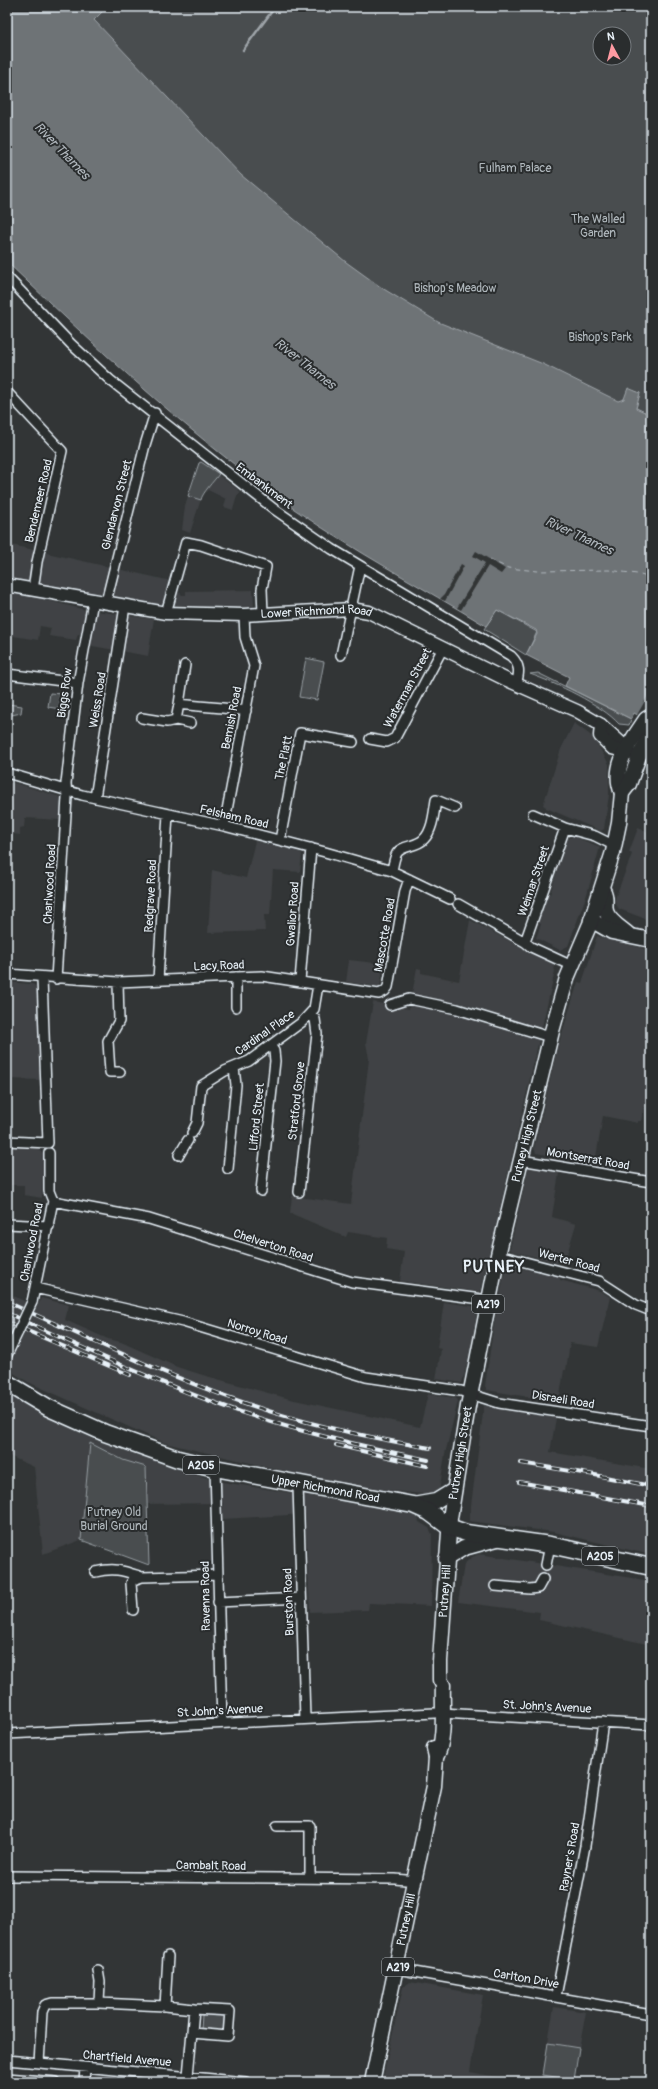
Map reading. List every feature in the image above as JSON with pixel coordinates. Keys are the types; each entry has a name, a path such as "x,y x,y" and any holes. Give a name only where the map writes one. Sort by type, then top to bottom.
{"highway":[{"name":"Upper Richmond Road","path":"7,1383 49,1408 105,1433 178,1459 298,1485 413,1505 429,1512 449,1527 466,1533 497,1539 550,1545 651,1567"}],"main road":[{"name":"Lower Richmond Road","path":"7,585 166,613 244,615 351,609 369,612 380,616 516,684 577,711 601,725 621,743 625,751"},
{"name":"A219","path":"639,756 646,719 651,716"},
{"name":"Lower Richmond Road","path":"601,725 613,728 622,734 643,734"},
{"name":"A219","path":"622,793 620,785 620,766 625,751 643,734"},
{"path":"625,751 639,756"},
{"name":"Putney High Street","path":"449,1527 471,1394 498,1255 550,1037 572,966 591,920 615,846 622,793 629,784 639,756"},
{"path":"602,888 607,896 605,910 608,915 628,934"},
{"path":"591,920 612,932 628,934 651,940"},
{"path":"413,1505 436,1501 454,1490"},
{"name":"Putney Hill","path":"372,2082 416,1881 434,1786 436,1757 434,1751 438,1713 435,1685 440,1680 449,1527"},
{"path":"446,1559 464,1548 497,1539"}],"street":[{"name":"Embankment","path":"7,277 71,344 110,380 155,413 274,509 332,550 511,656 518,665 519,674 516,684"},
{"name":"Bendemeer Road","path":"7,392 62,450 37,562 33,590"},
{"name":"Glendarvon Street","path":"106,602 145,445 155,413"},
{"path":"166,613 186,542 201,545 266,567 262,589 263,614"},
{"path":"341,655 360,566"},
{"name":"Biggs Row","path":"66,790 78,683 93,601"},
{"name":"Weiss Road","path":"95,798 126,606"},
{"name":"Bemish Road","path":"224,826 254,666 245,637 244,615"},
{"name":"Waterman Street","path":"370,739 387,742 395,738 443,648"},
{"path":"176,720 185,665"},
{"path":"7,674 78,683"},
{"path":"179,704 246,710"},
{"path":"142,718 167,722 176,720 190,723"},
{"name":"The Platt","path":"280,840 300,733 353,742"},
{"name":"Felsham Road","path":"7,773 95,798 224,826 311,848 392,872 450,899"},
{"name":"Charlwood Road","path":"56,979 67,797 66,790"},
{"path":"392,872 396,854 400,849 413,846 424,840 430,828 436,800 455,808"},
{"name":"Redgrave Road","path":"158,980 168,814"},
{"path":"533,814 565,828 595,836 615,846"},
{"name":"Weimar Street","path":"525,942 565,828"},
{"name":"Gwalior Road","path":"300,981 311,848"},
{"name":"Mascotte Road","path":"382,993 388,986 404,891 409,879"},
{"path":"458,904 525,942 531,947 572,966"},
{"name":"Lacy Road","path":"7,974 42,978 118,982 262,976 373,994 382,993"},
{"path":"236,977 236,1007"},
{"path":"7,1141 48,1143 42,978"},
{"path":"118,982 119,1021 108,1041 110,1072 120,1072"},
{"name":"Cardinal Place","path":"179,1155 197,1123 201,1086 270,1047 302,1022 309,1015 316,1004 318,985"},
{"path":"390,1005 409,999 444,1006 498,1020 550,1037"},
{"name":"Stratford Grove","path":"299,1192 317,1034 315,1019 309,1015"},
{"name":"Lifford Street","path":"261,1191 274,1061 274,1051 270,1047"},
{"path":"228,1169 236,1085 230,1070"},
{"name":"Charlwood Road","path":"7,1355 32,1302 49,1226 53,1201 49,1191 49,1153"},
{"name":"Montserrat Road","path":"521,1160 651,1182"},
{"name":"Chelverton Road","path":"53,1201 149,1219 352,1282 489,1300"},
{"path":"7,1224 49,1226"},
{"name":"Werter Road","path":"498,1255 599,1281 636,1305 651,1311"},
{"name":"Norroy Road","path":"35,1288 183,1322 366,1377 471,1394"},
{"name":"Disraeli Road","path":"471,1394 499,1403 651,1426"},
{"name":"Ravenna Road","path":"215,1468 222,1723"},
{"name":"Burston Road","path":"298,1485 305,1719"},
{"path":"546,1565 550,1545"},
{"path":"96,1572 104,1570 126,1570 142,1577"},
{"path":"133,1610 131,1583 134,1580 142,1577 217,1575"},
{"path":"495,1586 530,1589 538,1588 543,1578"},
{"path":"218,1602 301,1598"},
{"name":"St John's Avenue","path":"7,1734 438,1713"},
{"name":"St. John's Avenue","path":"438,1713 651,1725"},
{"name":"Rayner's Road","path":"556,1996 584,1851 603,1722"},
{"path":"277,1826 310,1826 310,1878"},
{"name":"Cambalt Road","path":"7,1876 395,1879 416,1881"},
{"path":"165,2006 168,1956"},
{"name":"Carlton Drive","path":"397,1969 651,2014"},
{"path":"98,1970 100,1982 98,2003"},
{"path":"39,2062 42,2012 45,2005 52,2003 98,2003 165,2006 230,2012 228,2036 192,2033"},
{"path":"188,2076 194,2009"},
{"name":"Chartfield Avenue","path":"7,2060 246,2082"},
{"path":"84,2082 85,2068"},
{"path":"7,2078 56,2082"}],"shaded area":[{"path":"200,461 241,492 237,496 233,510 224,507 226,499 208,490 202,496 190,533 182,530 185,506"},
{"path":"7,544 167,580 182,595 186,595 186,591 253,590 254,606 253,608 174,610 7,579"},
{"path":"7,590 82,609 154,619 148,656 81,644 83,635 78,634 76,640 49,636 51,628 40,626 38,640 7,635"},
{"path":"574,723 593,737 609,764 609,795 604,829 601,831 546,808 543,805 561,749"},
{"path":"7,783 15,783 61,797 60,820 25,818 24,827 20,828 20,835 13,834 12,839 7,838"},
{"path":"638,828 651,833 651,921 619,909 614,901 632,854 629,852"},
{"path":"573,836 600,847 587,894 568,946 560,950 536,938 541,924 537,923 548,893 550,894 566,839"},
{"path":"255,841 300,852 302,854 300,872 273,870 270,915 264,915 265,931 208,933 212,870 246,878"},
{"path":"470,920 553,964 555,971 481,1290 479,1292 400,1281 404,1252 386,1249 387,1238 348,1232 346,1237 290,1213 292,1196 351,1204 369,1059 366,1043 373,1002 409,1009 417,968 421,969 421,973 459,981"},
{"path":"597,936 651,950 651,1075 641,1121 638,1121 638,1123 603,1116 595,1163 536,1153 534,1148 557,1049 578,982 582,983"},
{"path":"349,960 384,964 380,986 378,987 346,982"},
{"path":"7,982 32,984 36,986 42,1080 7,1079"},
{"path":"7,1146 37,1148 44,1155 42,1198 24,1195 24,1185 7,1185"},
{"path":"529,1165 559,1173 552,1217 576,1224 564,1264 511,1251 510,1248"},
{"path":"506,1265 560,1276 560,1280 600,1291 610,1297 598,1347 570,1343 559,1402 487,1390 485,1386 494,1323"},
{"path":"7,1293 37,1307 41,1298 69,1305 65,1320 108,1339 121,1342 177,1367 290,1399 420,1427 428,1394 456,1398 458,1401 445,1454 439,1492 436,1495 431,1495 348,1486 165,1443 28,1382 7,1369"},
{"path":"444,1302 478,1307 471,1349 462,1383 436,1379 441,1349 437,1348"},
{"path":"7,1394 93,1439 190,1473 222,1482 389,1508 418,1517 419,1522 429,1528 432,1534 431,1606 369,1603 368,1610 310,1612 305,1514 223,1519 223,1503 146,1504 146,1467 123,1460 90,1443 81,1540 43,1554 34,1467 7,1455"},
{"path":"484,1405 556,1418 550,1452 651,1469 651,1555 554,1532 469,1521"},
{"path":"479,1554 651,1581 651,1645 539,1620 540,1612 458,1602 464,1564 472,1557"},
{"path":"410,1982 483,1995 470,2072 523,2082 382,2082 403,1987"},
{"path":"554,2007 586,2012 573,2082 541,2082"}],"green space":[{"path":"93,7 651,7 651,415 636,408 640,393 634,391 619,405 411,317 236,176 92,27"},
{"path":"201,462 219,474 201,500 188,496 199,463"},
{"path":"497,610 537,632 526,655 484,629"},
{"path":"306,658 324,662 317,700 299,697"},
{"path":"538,673 631,719 629,725 619,724 611,716 590,702 530,674"},
{"path":"50,693 62,694 60,709 48,707"},
{"path":"8,704 22,706 21,713 7,716"},
{"name":"Putney Old Burial Ground","path":"90,1443 123,1460 146,1467 149,1565 81,1540"},
{"path":"202,2015 225,2016 224,2031 201,2030"},
{"path":"548,2043 579,2048 574,2080 543,2075"}],"water":[{"name":"River Thames","path":"7,7 99,7 103,11 94,20 241,175 346,262 382,288 438,322 543,364 618,401 624,399 628,388 640,393 636,408 651,415 651,722 634,713 631,719 565,686 569,677 526,655 537,634 536,630 497,610 486,626 365,555 294,509 218,452 182,422 76,327 7,262"}],"pier":[{"path":"476,551 505,569 501,574 488,566 461,610 457,608 485,563 473,556"},
{"path":"461,564 464,566 445,601 440,599 444,595"},
{"path":"651,690 651,724 635,716 633,720 630,720 633,716 637,715"}],"waterway":[{"path":"243,50 275,7"}],"ferry route":[{"path":"490,560 508,568 538,571 609,570 637,574 651,578"}],"railway":[{"path":"7,1302 151,1366 209,1390 262,1409 333,1429 430,1448"},
{"path":"7,1313 140,1373 246,1414 323,1436 428,1460"},
{"path":"7,1322 130,1375"},
{"path":"336,1445 427,1466"},
{"path":"521,1463 651,1486"},
{"path":"519,1482 651,1506"}],"district":[{"name":"PUTNEY","path":"494,1267"}],"park label":[{"name":"Fulham Palace","path":"515,168"},
{"name":"The Walled Garden","path":"598,226"},
{"name":"Bishop's Meadow","path":"455,288"},
{"name":"Bishop's Park","path":"600,337"}]}
